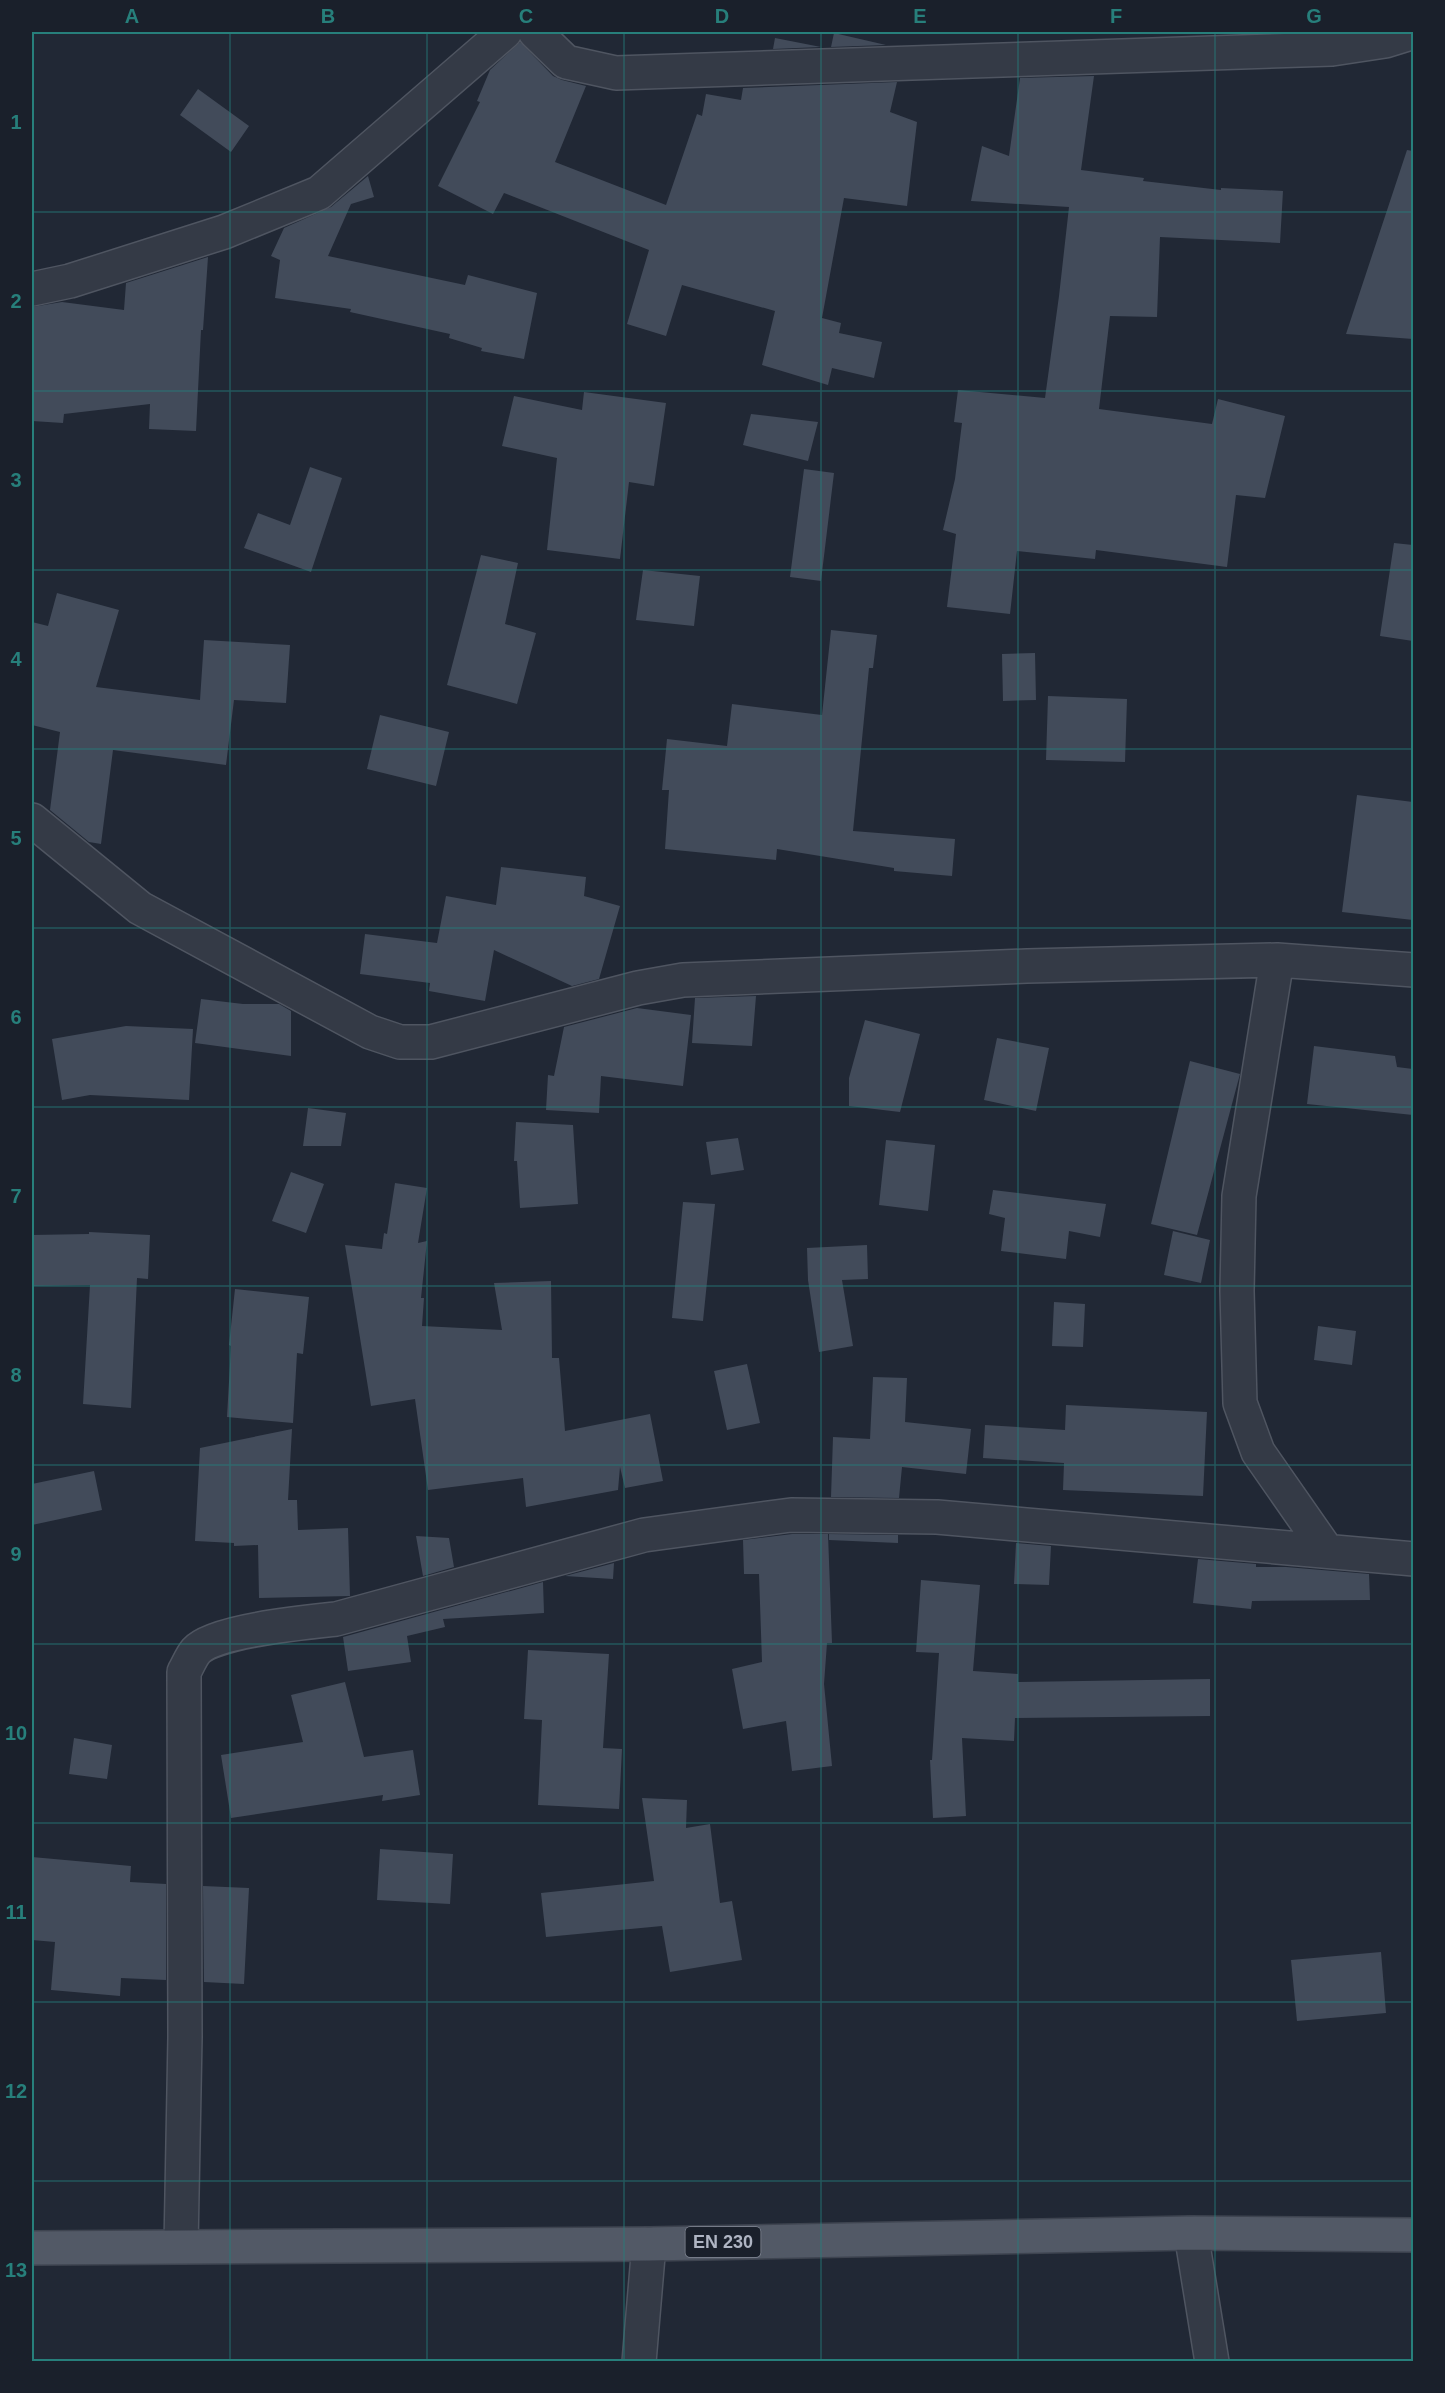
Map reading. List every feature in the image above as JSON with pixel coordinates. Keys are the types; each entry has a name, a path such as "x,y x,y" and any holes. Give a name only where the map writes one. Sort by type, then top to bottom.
{"main road":[{"name":"EN 230","path":"32,2248 649,2244 1191,2233 1413,2235"}],"street":[{"path":"32,289 70,281 224,232 319,193 505,32"},
{"path":"535,32 566,62 616,73 1332,49 1385,41 1413,32"},
{"path":"32,820 140,908 370,1032 400,1042 431,1042 638,988 683,980 1027,966 1276,960 1413,970"},
{"path":"1276,960 1239,1196 1237,1292 1240,1403 1258,1452 1328,1551"},
{"path":"182,2246 185,2037 184,1672 197,1650 219,1638 298,1623 336,1619 644,1535 791,1515 937,1517 1413,1559"},
{"path":"1191,2233 1212,2361"},
{"path":"639,2361 649,2244"}],"building":[{"path":"834,33 886,45 831,47"},
{"path":"775,38 821,47 773,49"},
{"path":"520,42 553,76 586,86 555,162 666,205 697,114 702,116 706,94 741,100 743,88 897,82 890,112 917,122 907,206 844,198 822,318 841,323 839,333 882,342 874,378 832,368 828,385 762,365 775,311 682,285 666,336 627,324 649,250 504,193 493,214 438,186 480,102 477,101 490,70"},
{"path":"1094,76 1081,170 1144,178 1143,181 1221,190 1221,188 1283,191 1280,243 1160,237 1157,317 1110,316 1099,409 1212,424 1218,399 1285,416 1265,498 1236,495 1227,567 1096,550 1095,559 1017,551 1010,614 947,607 956,534 943,530 955,479 962,423 954,422 958,390 1045,398 1069,207 971,201 982,146 1009,156 1020,78"},
{"path":"198,89 249,126 231,152 180,115"},
{"path":"1407,150 1413,151 1413,339 1346,334"},
{"path":"368,176 374,197 351,204 328,256 465,285 468,275 537,293 524,359 481,351 482,348 449,338 450,334 350,312 351,309 275,298 280,260 271,256 284,228 331,207"},
{"path":"208,257 203,330 201,330 196,431 149,429 150,404 64,414 63,423 32,421 32,307 62,302 124,310 126,283"},
{"path":"584,392 666,403 654,486 629,482 620,559 547,550 557,458 502,446 514,396 582,410"},
{"path":"751,414 818,422 808,461 743,445"},
{"path":"310,467 342,478 311,572 244,548 258,513 290,525"},
{"path":"804,469 834,473 821,581 790,577"},
{"path":"1394,543 1413,545 1413,641 1380,636"},
{"path":"481,555 518,563 505,624 536,633 517,704 447,685"},
{"path":"643,570 700,576 694,626 636,620"},
{"path":"57,593 119,610 96,687 200,700 204,640 290,645 286,703 234,700 226,765 113,750 101,844 89,842 50,810 60,732 32,725 32,622 48,626"},
{"path":"831,630 877,635 873,668 869,668 853,831 955,839 952,876 894,871 894,868 777,849 776,860 665,849 669,790 662,790 667,739 727,746 732,704 822,715"},
{"path":"1035,653 1036,700 1003,701 1002,654"},
{"path":"1048,696 1127,699 1125,762 1046,760"},
{"path":"380,715 449,732 436,786 367,769"},
{"path":"1357,795 1413,802 1413,920 1342,912"},
{"path":"501,867 586,877 584,896 620,906 599,979 572,986 494,950 485,1001 429,991 430,983 360,974 365,934 437,943 446,896 496,905"},
{"path":"756,996 752,1046 692,1043 695,998"},
{"path":"201,999 243,1004 279,1004 291,1011 291,1056 195,1043"},
{"path":"637,1008 691,1015 683,1086 601,1076 599,1113 546,1110 548,1075 554,1076 564,1027"},
{"path":"865,1020 920,1034 900,1112 849,1106 849,1078"},
{"path":"126,1026 193,1029 189,1100 90,1095 62,1100 52,1039"},
{"path":"997,1038 1049,1048 1036,1111 984,1100"},
{"path":"1314,1046 1395,1056 1397,1067 1413,1069 1413,1115 1307,1104"},
{"path":"1190,1061 1240,1074 1197,1235 1151,1224"},
{"path":"308,1108 346,1113 341,1146 303,1146"},
{"path":"516,1122 573,1125 578,1204 520,1208 517,1161 514,1161"},
{"path":"738,1138 744,1170 711,1175 706,1142"},
{"path":"886,1140 935,1145 928,1211 879,1205"},
{"path":"291,1172 324,1184 306,1233 272,1221"},
{"path":"395,1183 427,1188 418,1243 427,1241 421,1298 424,1298 422,1326 502,1330 494,1283 551,1281 552,1358 559,1358 565,1431 650,1414 663,1481 625,1488 620,1467 618,1490 526,1507 523,1478 428,1490 415,1399 371,1406 345,1245 382,1249 384,1233 387,1234"},
{"path":"993,1190 1106,1204 1100,1237 1069,1231 1066,1259 1001,1251 1005,1218 989,1214"},
{"path":"683,1202 715,1204 703,1321 672,1318"},
{"path":"1173,1231 1210,1240 1201,1283 1164,1275"},
{"path":"89,1232 150,1235 148,1279 137,1278 131,1408 83,1404 90,1285 32,1286 32,1235 89,1234"},
{"path":"867,1245 868,1279 842,1280 853,1346 819,1352 808,1280 807,1248"},
{"path":"235,1289 309,1297 303,1354 297,1353 293,1423 227,1417 231,1346 229,1345"},
{"path":"1054,1302 1085,1304 1083,1347 1052,1346"},
{"path":"1318,1326 1356,1331 1352,1365 1314,1360"},
{"path":"747,1364 760,1423 727,1430 714,1371"},
{"path":"873,1377 907,1378 905,1422 971,1429 966,1474 902,1467 899,1498 831,1497 833,1437 870,1439"},
{"path":"1066,1405 1207,1412 1203,1496 1063,1490 1064,1463 983,1458 985,1425 1065,1430"},
{"path":"292,1429 288,1500 297,1500 298,1530 348,1528 350,1596 259,1598 258,1545 234,1546 234,1543 195,1541 200,1448"},
{"path":"94,1471 102,1510 32,1525 32,1484"},
{"path":"792,1534 828,1534 832,1643 827,1643 824,1684 832,1766 792,1771 786,1721 743,1729 732,1669 762,1662 759,1574 744,1574 743,1540"},
{"path":"829,1534 898,1535 898,1543 829,1540"},
{"path":"416,1536 449,1538 454,1567 423,1576"},
{"path":"1016,1543 1051,1546 1049,1585 1014,1584"},
{"path":"1198,1559 1256,1564 1256,1567 1286,1567 1369,1574 1370,1600 1252,1601 1251,1609 1193,1603"},
{"path":"614,1563 613,1579 565,1576"},
{"path":"921,1580 980,1585 973,1671 1018,1674 1018,1682 1210,1679 1210,1716 1015,1718 1014,1741 962,1738 966,1816 933,1818 930,1760 932,1760 939,1653 916,1652"},
{"path":"543,1582 544,1613 443,1619 445,1627 407,1636 411,1662 348,1671 343,1637"},
{"path":"528,1650 609,1654 603,1748 622,1749 619,1809 538,1805 542,1720 524,1719"},
{"path":"345,1682 364,1757 413,1750 420,1795 382,1801 383,1795 231,1818 221,1755 303,1742 291,1695"},
{"path":"74,1738 112,1745 107,1779 69,1774"},
{"path":"642,1798 687,1800 686,1828 710,1824 720,1903 732,1901 742,1960 670,1972 662,1926 546,1937 541,1893 654,1881"},
{"path":"380,1849 453,1854 450,1904 377,1900"},
{"path":"32,1857 131,1866 130,1882 166,1884 166,1980 121,1978 120,1996 51,1990 55,1942 32,1940"},
{"path":"203,1886 249,1888 244,1984 204,1982"},
{"path":"1381,1952 1386,2013 1297,2021 1291,1960"}]}
